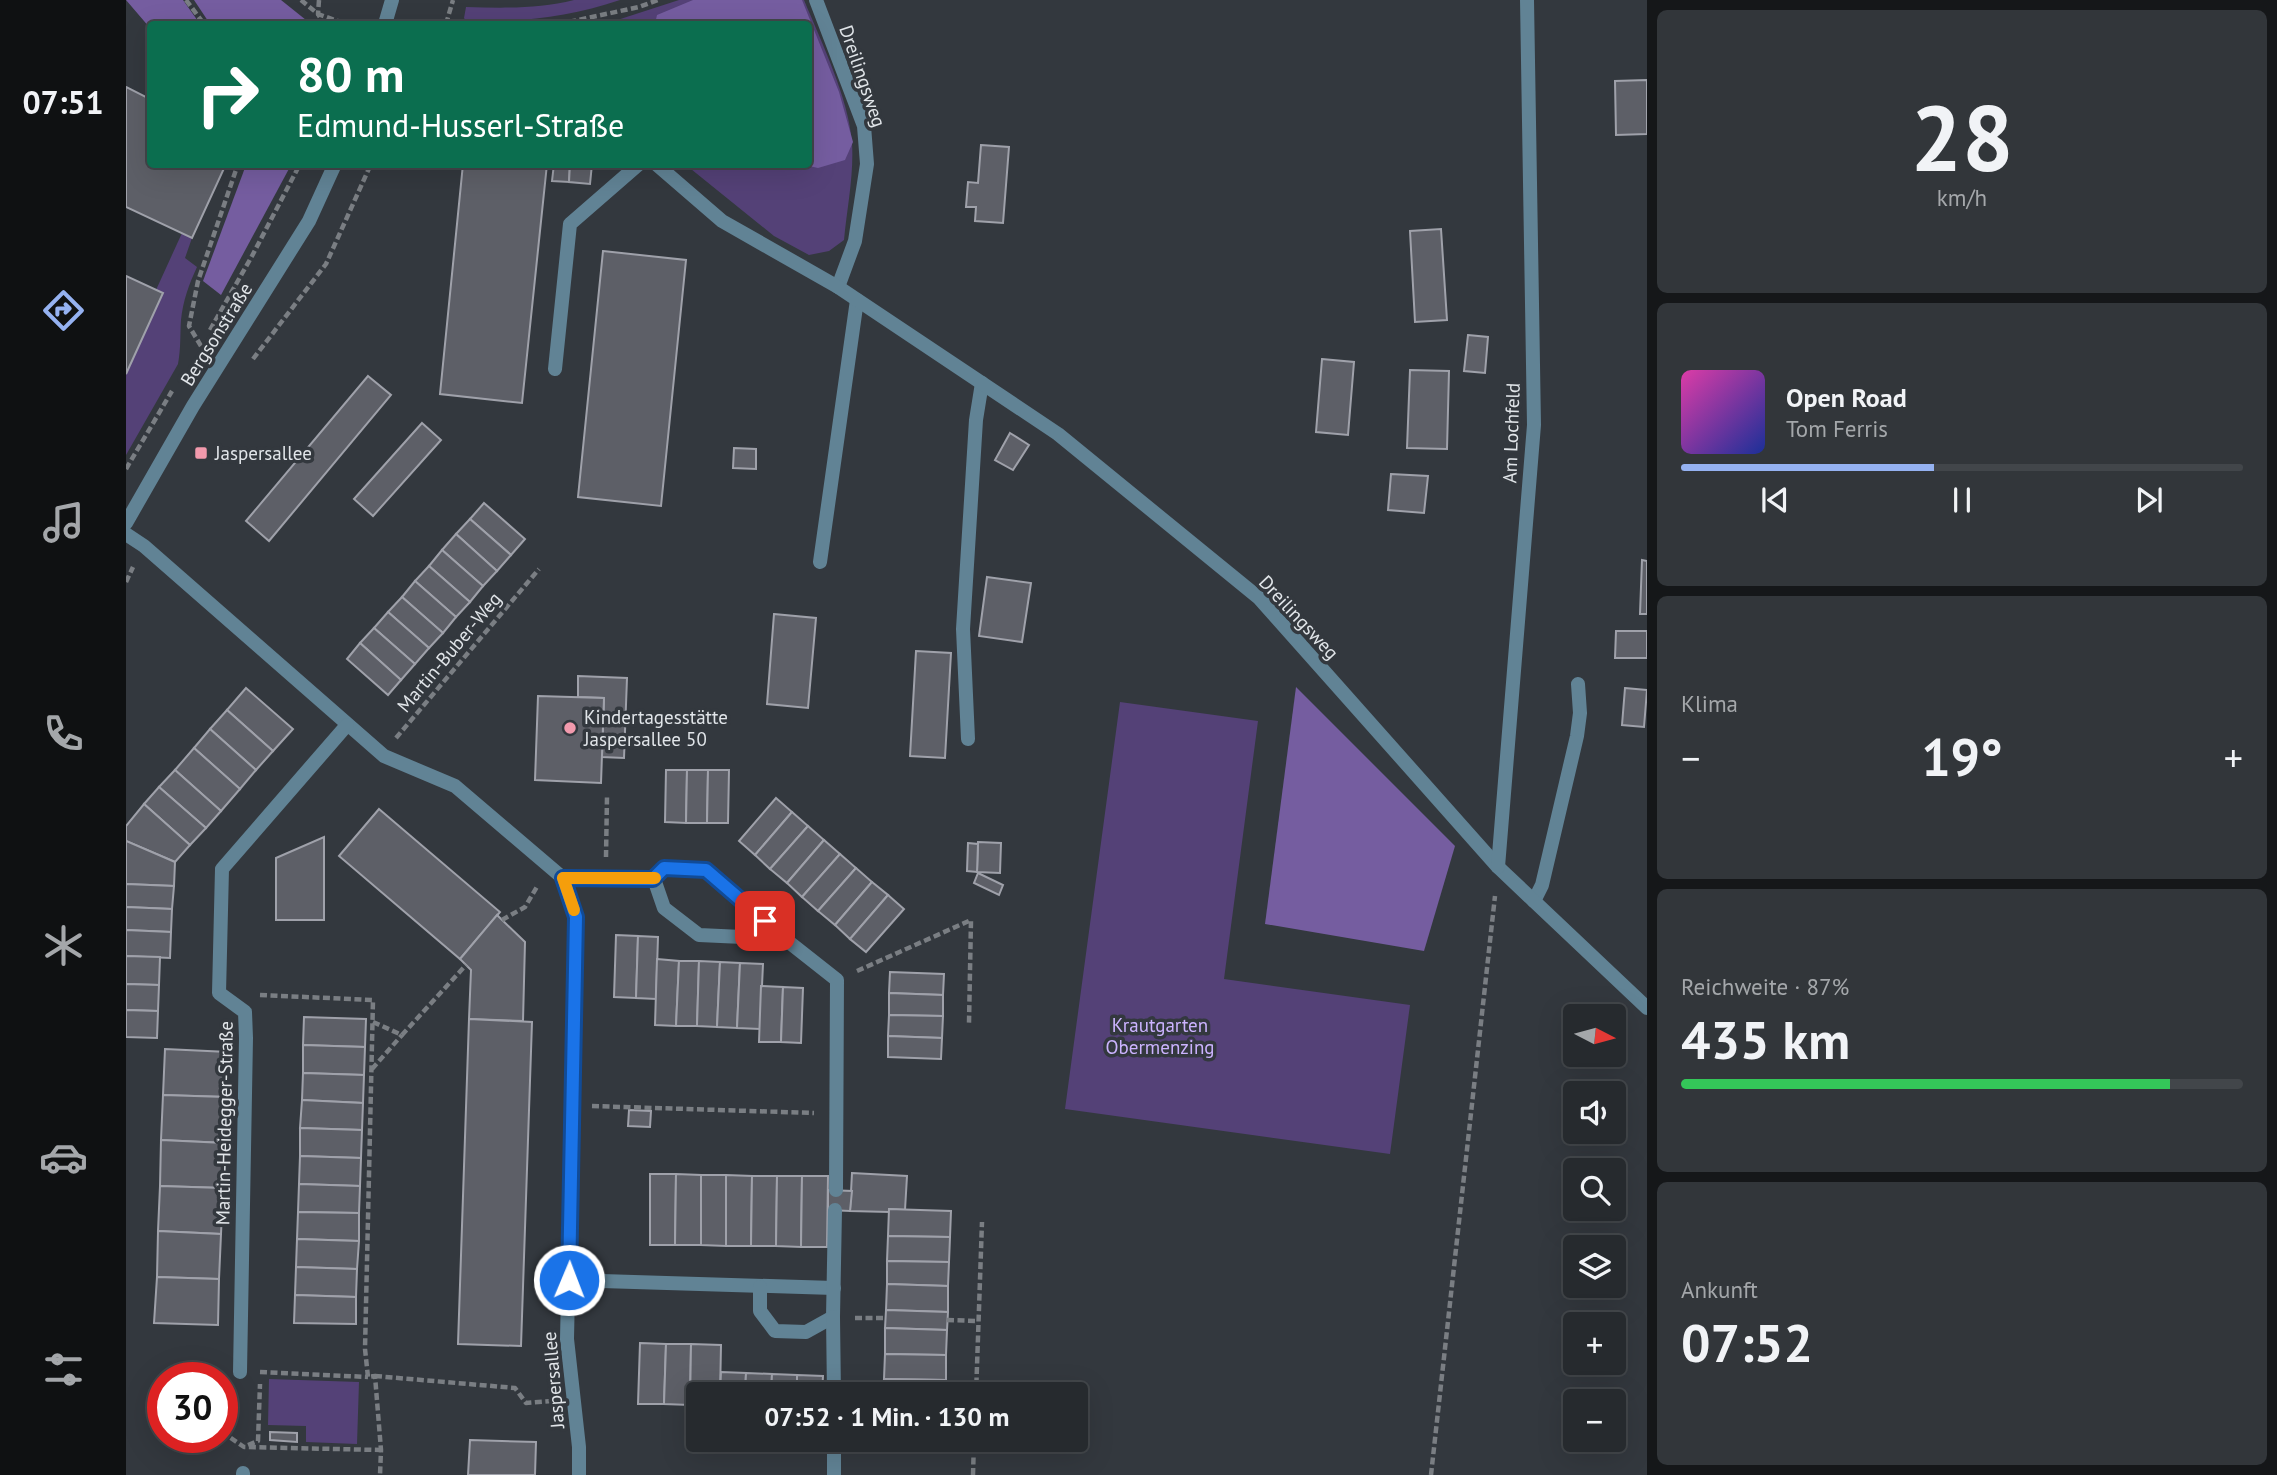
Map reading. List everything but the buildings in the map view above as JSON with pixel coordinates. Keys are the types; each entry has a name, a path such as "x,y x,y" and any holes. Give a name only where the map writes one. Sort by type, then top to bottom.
{"street":[{"path":"386,21 392,0"},
{"name":"Dreilingsweg","path":"816,0 863,126 867,164 855,241 838,287"},
{"name":"Am Lochfeld","path":"1498,867 1534,425 1527,0"},
{"name":"Bergsonstraße","path":"126,523 180,428 309,221 333,168"},
{"path":"555,369 570,225 634,168"},
{"name":"Dreilingsweg","path":"661,168 722,221 838,287 1058,434 1259,598 1498,867 1647,1008"},
{"path":"820,562 856,300"},
{"path":"968,739 964,629 976,420 982,383"},
{"path":"126,534 144,546 384,756 455,786 563,878 653,879 664,868 706,870 837,980 836,1190"},
{"path":"1534,901 1542,885 1577,736 1580,713 1578,684"},
{"name":"Martin-Heidegger-Straße","path":"240,1372 245,1012 219,993 222,869 347,725"},
{"name":"Jaspersallee","path":"563,878 576,917 567,1339 579,1447 579,1475"},
{"path":"653,879 664,908 699,935 785,939"},
{"path":"834,1382 835,1210"},
{"path":"569,1280 834,1288"},
{"path":"760,1287 760,1311 775,1331 806,1332 834,1317"},
{"path":"834,1452 834,1475"}],"path":[{"path":"186,0 202,21"},
{"path":"301,0 322,21"},
{"path":"318,14 319,0"},
{"path":"447,21 453,0"},
{"path":"573,21 639,7 658,0"},
{"path":"318,14 338,21"},
{"path":"201,346 189,326 198,281 237,168"},
{"path":"194,357 252,256 298,168"},
{"path":"250,363 326,264 368,168"},
{"path":"126,469 172,391"},
{"path":"126,582 144,546"},
{"name":"Martin-Buber-Weg","path":"384,756 419,708 539,569"},
{"path":"606,879 607,797"},
{"path":"1431,1475 1498,867"},
{"path":"502,920 524,907"},
{"path":"837,980 971,920 968,1023"},
{"path":"371,1069 466,965"},
{"path":"219,993 373,1000 365,1349 368,1377"},
{"path":"373,1022 401,1035"},
{"path":"573,1105 836,1113"},
{"path":"976,1382 982,1222"},
{"path":"834,1317 886,1318"},
{"path":"947,1320 978,1321"},
{"path":"240,1372 375,1376 515,1388 526,1403 574,1399"},
{"path":"240,1372 260,1382 258,1441 244,1447"},
{"path":"288,1380 289,1373"},
{"path":"375,1376 381,1450 380,1475"},
{"path":"238,1442 244,1447 381,1450"},
{"path":"243,1474 244,1447"},
{"path":"973,1475 974,1452"}],"green space":[{"path":"574,0 620,0 565,14 529,19 466,21 464,18 466,7 507,8"},
{"path":"679,0 804,0 840,89 850,126 851,179 844,240 829,251 809,255 774,236 690,168 812,168 812,21 614,21"},
{"path":"182,233 192,238 185,258 197,267 183,306 178,364 126,455 126,374 156,290"},
{"name":"Krautgarten Obermenzing","path":"1120,702 1258,721 1224,979 1410,1005 1390,1154 1065,1109"},
{"path":"269,1379 359,1382 357,1444 306,1442 306,1426 268,1425"}],"shaded area":[{"path":"126,0 183,0 198,21 147,21 147,24"},
{"path":"194,0 281,0 307,21 208,21"},
{"path":"693,0 802,0 810,21 656,21 657,15"},
{"path":"812,25 839,92 853,142 845,160 818,168 812,167"},
{"path":"245,168 289,168 221,295 203,281"},
{"path":"1296,687 1455,846 1424,951 1265,924"}],"slow traffic":[{"path":"574,910 563,878 655,878"}],"place":[{"name":"Jaspersallee","path":"201,453"},
{"name":"Kindertagesstätte Jaspersallee 50","path":"570,728"}],"route":[{"path":"569,1280 576,917 563,878 653,879 664,868 706,870 765,921"}]}
